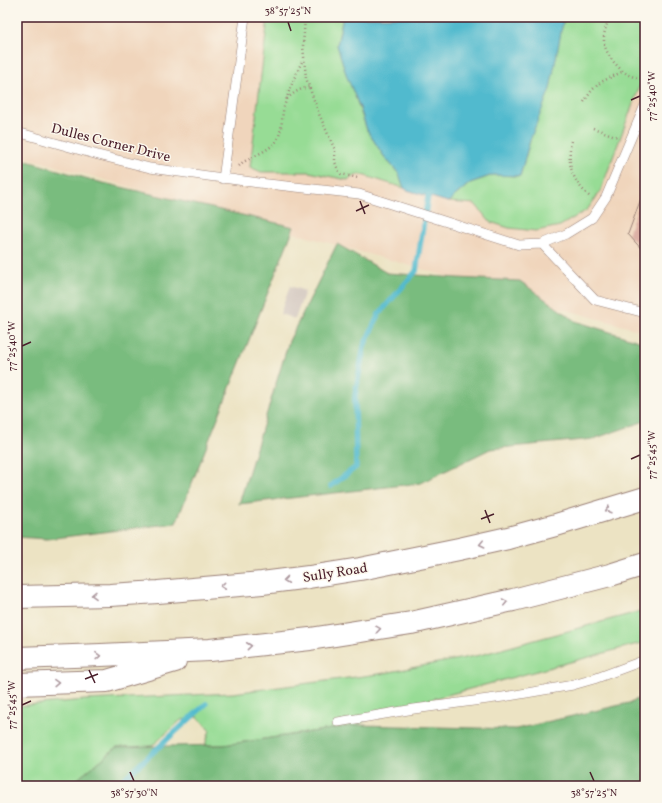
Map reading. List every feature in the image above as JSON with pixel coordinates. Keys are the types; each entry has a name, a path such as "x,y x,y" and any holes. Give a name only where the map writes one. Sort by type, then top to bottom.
{"highway":[{"name":"Sully Road","path":"17,598 150,593 309,577 360,569 508,538 645,498"},
{"path":"17,658 148,654 210,650 310,639 411,623 513,600 610,575 645,564"},
{"path":"17,588 60,596"},
{"path":"17,684 107,681 210,650"}],"lane":[{"path":"223,179 245,17"},
{"path":"645,105 606,197 592,218 566,234 542,244 595,300 645,313"},
{"name":"Dulles Corner Drive","path":"17,132 150,168 223,179 359,194 519,245 542,244"},
{"path":"338,722 594,680 645,660"}],"path":[{"path":"305,17 303,46 306,78 336,150 335,162 338,170 341,174 358,178"},
{"path":"610,17 606,26 604,39 607,52 616,65 628,74 645,80"},
{"path":"223,179 243,162 274,144 280,135 284,108 289,90 297,70 304,59"},
{"path":"584,102 592,90 602,82 624,71"},
{"path":"286,99 294,92 309,87"},
{"path":"571,141 569,153 571,169 575,180 600,206"}],"shaded area":[{"path":"17,17 487,17 645,23 645,332 17,155"},
{"path":"290,286 305,291 295,319 280,314"}],"green space":[{"path":"268,17 343,17 337,45 367,130 383,155 399,174 404,188 359,174 347,180 309,172 261,172 250,167"},
{"path":"564,17 645,17 645,72 600,192 587,210 560,226 536,231 509,228 490,222 475,204 448,202 470,183 493,175 520,176 559,40"},
{"path":"17,158 99,182 294,227 176,523 47,539 17,537"},
{"path":"337,244 387,273 520,281 575,321 645,343 645,421 593,439 490,449 421,483 239,504 289,341"},
{"path":"645,610 645,642 377,713 358,725 224,745 205,745 210,730 198,717 181,720 152,746 117,747 69,786 17,786 17,706 85,700 233,693 379,674 480,655"},
{"path":"645,696 645,786 69,786 117,747 224,745 358,725 516,729 629,703"}],"water":[{"path":"343,17 564,17 550,89 530,140 520,176 493,175 470,183 448,202 404,188 399,174 383,155 367,130 360,108 347,77 337,45"}],"building":[{"path":"643,193 645,193 645,253 628,234"}],"waterway":[{"path":"331,486 356,467 355,396 364,346 379,314 416,271 428,196"},
{"path":"116,786 206,704"}]}
